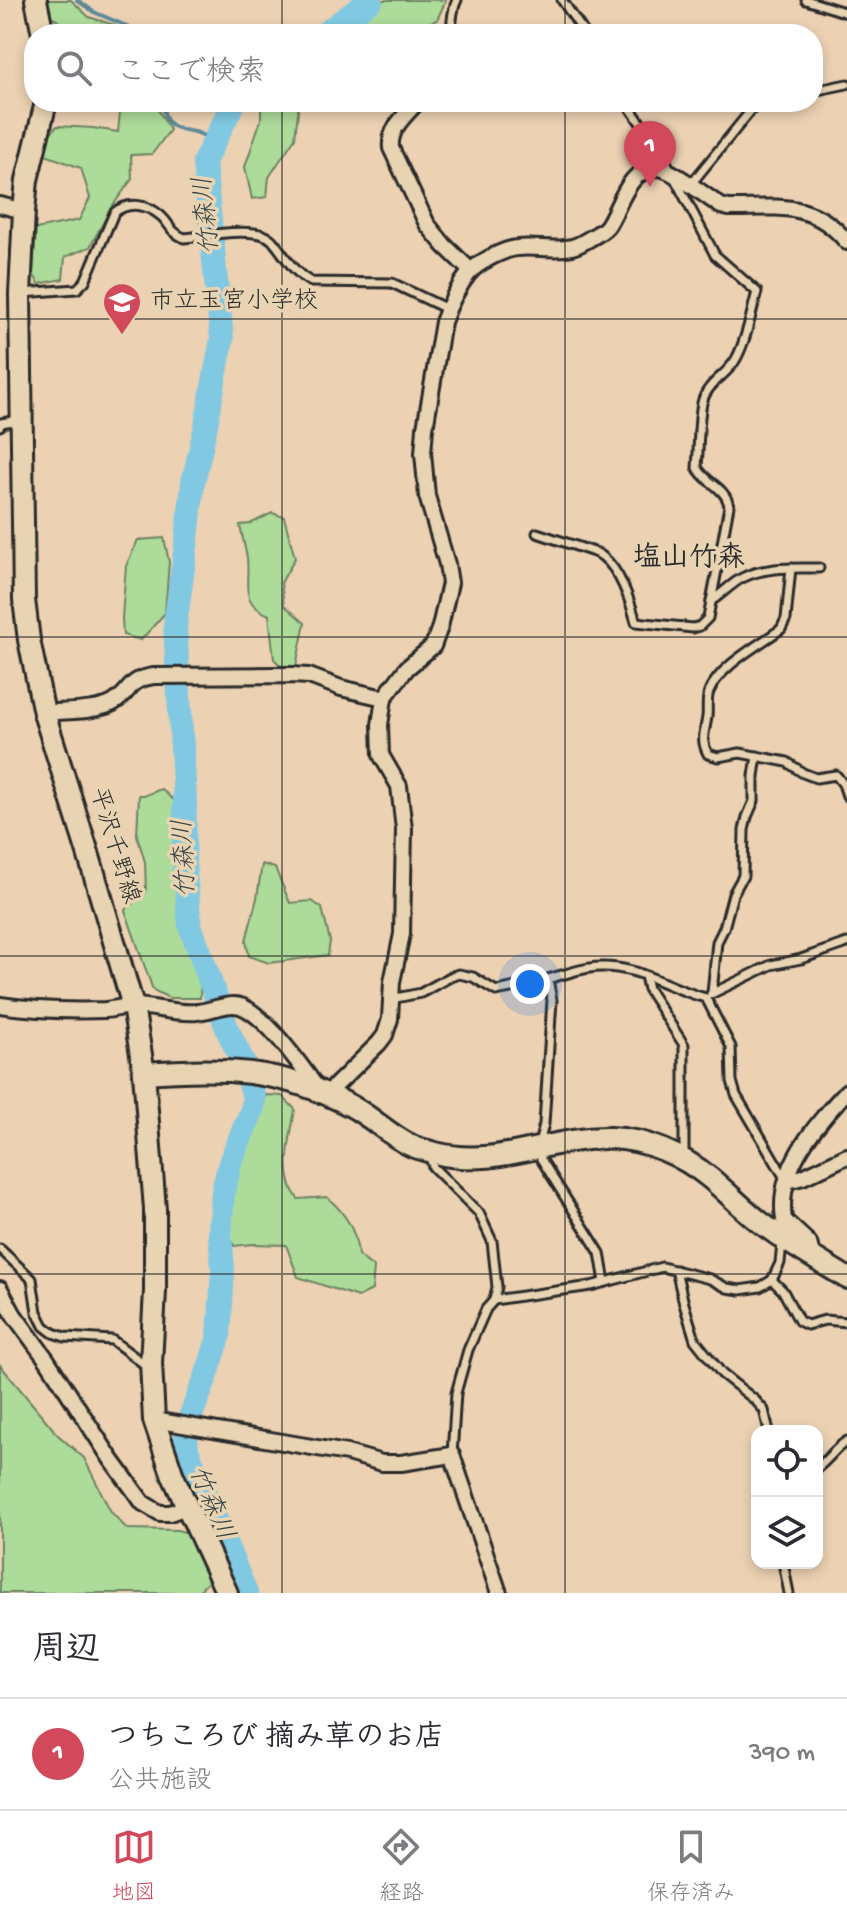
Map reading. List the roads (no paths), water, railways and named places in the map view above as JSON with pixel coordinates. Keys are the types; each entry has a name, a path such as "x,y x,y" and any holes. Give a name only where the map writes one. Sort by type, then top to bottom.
{"main road":[{"path":"36,0 41,24"},
{"name":"平沢千野線","path":"44,112 27,180 20,294 24,600 44,713 133,1006 144,1073 155,1209 151,1363 154,1420 186,1507 227,1593"},
{"path":"144,1073 225,1070 292,1081 355,1108 412,1146 459,1158 502,1157 575,1141 614,1138 639,1142 666,1150 709,1176 782,1239 847,1278"}],"street":[{"path":"408,112 395,127 390,139 391,148 427,224 471,271"},
{"path":"0,1005 106,1010 133,1006 195,1013 240,1005 276,1035 323,1093 385,1035 390,1019 392,982 402,934 404,829 399,786 385,764 380,749 380,725 384,698 407,668 433,646 449,591 447,564 427,496 423,453 443,322 471,271 503,251 579,245 608,225 625,190 636,177 647,170 659,168 670,171 721,206 796,208 813,214 847,242"},
{"path":"0,205 24,211"},
{"path":"44,713 111,704 140,678 154,676 309,676 341,688 384,698"},
{"path":"813,1258 809,1243 784,1220 785,1187 807,1137 847,1091"},
{"path":"787,1181 803,1177 847,1156"},
{"path":"0,1289 14,1315 143,1503 160,1513 186,1507"},
{"path":"154,1420 347,1453 382,1463 452,1455 499,1593"}],"lane":[{"path":"451,24 457,0"},
{"path":"562,0 578,24"},
{"path":"806,0 847,13"},
{"path":"823,89 847,84"},
{"path":"537,533 605,557 629,594 636,622 693,628 708,618 729,506 728,498 702,476 697,467 702,403 715,379 738,356 757,292 715,255 662,154 633,112"},
{"path":"689,185 750,112"},
{"path":"20,294 77,289 85,281 114,213 122,206 135,205 151,210 173,233 184,238 252,232 269,237 299,276 311,282 392,283 448,309"},
{"path":"0,426 1,423 21,420"},
{"path":"791,568 786,619 781,629 726,668 710,689 702,737 704,747 708,754 718,757 740,753 787,762 816,778 836,775 847,796"},
{"path":"711,601 741,578 771,569 819,568"},
{"path":"757,756 754,801 744,830 743,876 733,894 717,942 709,996 731,1047 732,1081 736,1095 787,1181"},
{"path":"391,999 421,993 459,974 473,977 496,991 583,968 618,968 687,994 709,996 771,965 801,959 847,943"},
{"path":"645,976 648,989 684,1045 684,1160"},
{"path":"548,979 552,1000 544,1124 538,1148 541,1159 600,1253 605,1282"},
{"path":"428,1151 433,1167 479,1213 492,1241 497,1287 494,1300 486,1309 468,1350 456,1393 452,1455"},
{"path":"494,1300 591,1286 662,1267 710,1279 727,1288 760,1287 772,1280 780,1263 782,1239"},
{"path":"0,1249 32,1279 37,1312 44,1326 53,1333 65,1337 112,1340 144,1364 151,1363"},
{"path":"676,1270 695,1340 722,1374 764,1410 768,1425"},
{"path":"772,1280 783,1291 799,1321 807,1325 825,1320 847,1322"},
{"path":"823,1464 847,1441"},
{"path":"784,1569 789,1593"}],"waterway":[{"path":"77,0 94,12 122,24"},
{"name":"竹森川","path":"338,24 371,0"},
{"path":"164,112 174,127 196,132 213,142"},
{"name":"竹森川","path":"229,112 204,162 222,339 193,482 175,625 185,801 184,864 190,925 228,1031 245,1066 254,1098 223,1191 219,1337 186,1437 187,1450 246,1593"}],"place":[{"name":"つちころび 摘み草のお店","path":"650,187"},
{"name":"市立玉宮小学校","path":"122,336"}],"district":[{"name":"塩山竹森","path":"689,559"}]}
